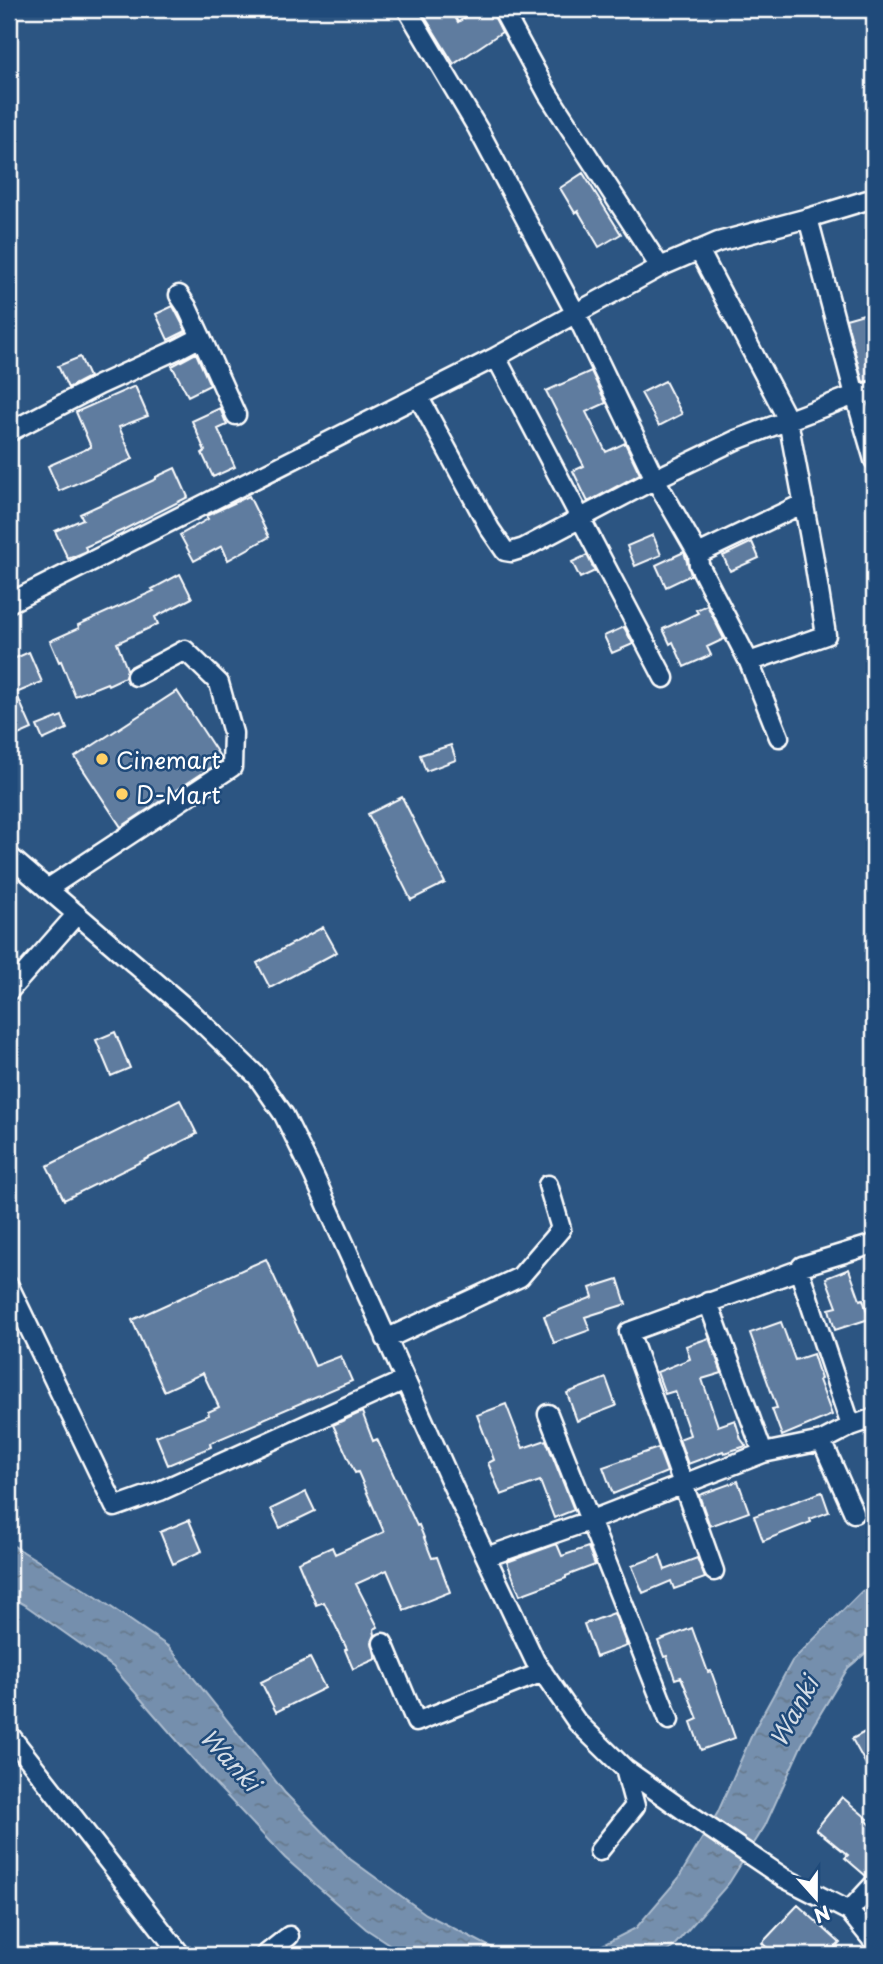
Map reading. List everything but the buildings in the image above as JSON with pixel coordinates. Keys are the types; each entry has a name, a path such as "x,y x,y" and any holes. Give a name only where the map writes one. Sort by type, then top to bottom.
{"street":[{"path":"407,9 478,129 576,314 655,479 698,554 699,565 749,662 779,737"},
{"path":"502,9 548,94 660,267"},
{"path":"9,603 496,357 660,267 718,242 874,198"},
{"path":"808,218 874,460"},
{"path":"699,250 788,420 826,635 749,662"},
{"path":"179,295 236,415"},
{"path":"9,432 99,385 201,337"},
{"path":"496,357 664,678"},
{"path":"418,396 489,529 505,551 511,552 524,548 736,440 855,395 874,391"},
{"path":"698,554 804,503"},
{"path":"47,889 232,767 233,733 219,683 185,650 136,676"},
{"path":"9,856 192,1014 257,1076 284,1115 535,1661 577,1722 625,1769 686,1812 784,1878 849,1911 874,1942"},
{"path":"9,991 76,915"},
{"path":"386,1339 520,1278 561,1229 548,1185"},
{"path":"714,1571 629,1332 799,1270 802,1266 874,1244"},
{"path":"799,1270 851,1426"},
{"path":"9,1286 115,1507 160,1491 405,1380"},
{"path":"708,1302 763,1453"},
{"path":"548,1414 669,1720"},
{"path":"486,1557 589,1521 763,1453 822,1441 874,1418"},
{"path":"822,1441 854,1513"},
{"path":"383,1643 416,1722 543,1672"},
{"path":"9,1734 181,1955"},
{"path":"599,1851 635,1806 625,1769"},
{"path":"849,1911 874,1884"},
{"path":"265,1955 289,1936"}],"water":[{"name":"Wanki","path":"9,1543 95,1596 169,1647 285,1793 350,1859 426,1914 500,1952 587,1953 636,1928 678,1879 718,1812 754,1730 792,1661 862,1591 874,1586 874,1646 848,1668 802,1744 765,1826 729,1883 663,1955 406,1955 366,1929 285,1858 207,1775 113,1667 9,1596"}],"place":[{"name":"Cinemart","path":"102,759"},
{"name":"D-Mart","path":"122,794"}]}
